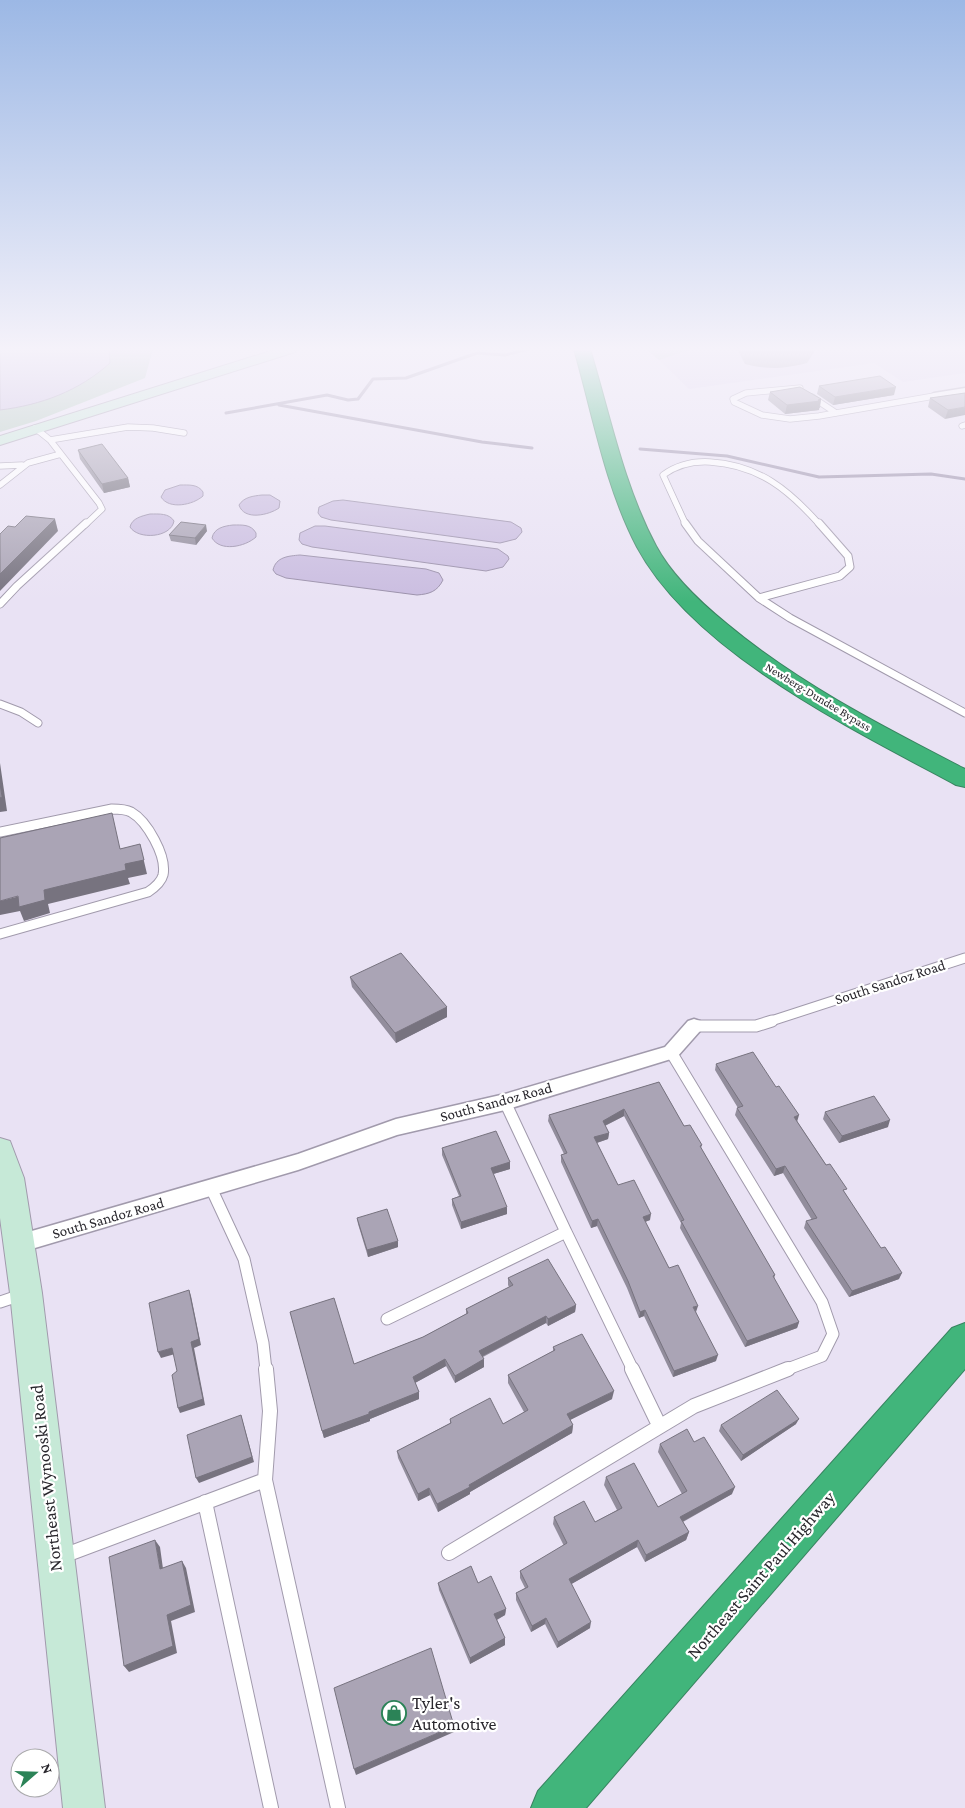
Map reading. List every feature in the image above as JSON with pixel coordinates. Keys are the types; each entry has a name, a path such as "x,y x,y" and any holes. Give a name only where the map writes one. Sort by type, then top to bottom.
{"highway":[{"name":"Newberg-Dundee Bypass","path":"607,433 636,524 648,549 691,603 722,631 777,674 841,712 965,779"},
{"name":"Northeast Saint Paul Highway","path":"555,1808 965,1341"}],"main road":[{"path":"0,441 21,433"},
{"name":"Northeast Wynooski Road","path":"1,1156 10,1178 14,1245 13,1297 55,1559 84,1808"}],"street":[{"name":"South Sandoz Road","path":"14,1245 298,1162 396,1127 505,1102 671,1052 694,1026"}],"lane":[{"path":"0,604 17,586 102,509 50,440 42,433"},
{"path":"50,440 90,433"},
{"path":"0,466 22,464 61,454"},
{"path":"759,598 840,576 850,567 848,556 795,498 768,478 747,467 718,461 688,462 673,467 663,476 684,522 698,541 759,598 790,618 965,713"},
{"path":"0,485 22,464"},
{"path":"0,704 21,712 38,723"},
{"path":"0,832 112,809 123,809 133,814 156,842 164,862 163,876 158,884 148,892 0,934"},
{"name":"South Sandoz Road","path":"694,1026 756,1026 965,958"},
{"path":"449,1554 659,1425 694,1406 822,1356 833,1334 822,1302 671,1052"},
{"path":"505,1102 659,1425"},
{"path":"211,1188 244,1259 263,1343 270,1410 265,1480 338,1808"},
{"path":"387,1319 566,1232"},
{"path":"55,1559 265,1480"},
{"path":"205,1502 272,1808"}],"shaded area":[{"path":"180,485 199,488 203,492 203,496 193,502 181,505 170,504 161,497 165,490"},
{"path":"270,495 280,501 279,508 269,513 251,515 242,510 239,505 243,500 252,496"},
{"path":"343,500 511,522 521,528 522,532 516,539 500,543 331,520 321,517 318,513 319,507 333,501"},
{"path":"150,514 164,514 172,518 174,521 172,527 161,534 147,535 140,534 130,527 135,519"},
{"path":"233,525 249,527 254,530 256,537 246,543 233,546 221,545 212,538 217,530"},
{"path":"315,526 498,549 508,556 509,559 503,567 486,571 312,547 302,544 299,540 300,533"},
{"path":"300,555 426,569 439,573 443,580 432,592 417,595 286,578 276,574 273,570 280,560"}],"building":[{"path":"102,444 128,478 102,484 78,450"},
{"path":"26,516 55,519 0,574 0,534 8,526 15,527"},
{"path":"181,522 206,525 195,538 169,535"},
{"path":"112,813 120,849 140,844 144,860 125,864 126,870 44,890 45,900 19,907 18,896 0,901 0,838"},
{"path":"401,953 447,1007 395,1033 350,977"},
{"path":"753,1052 776,1087 779,1086 799,1115 794,1117 826,1165 830,1164 847,1189 843,1190 881,1248 885,1247 902,1273 852,1291 806,1221 817,1218 785,1166 776,1169 737,1108 743,1106 716,1064"},
{"path":"659,1082 684,1126 690,1125 702,1145 700,1146 775,1275 773,1276 799,1322 747,1341 681,1221 684,1220 624,1109 603,1121 609,1133 594,1137 618,1185 634,1180 651,1214 643,1217 669,1268 678,1265 698,1306 693,1307 718,1355 674,1371 645,1310 640,1312 628,1281 598,1219 592,1221 561,1155 567,1153 549,1115"},
{"path":"874,1096 890,1120 842,1136 825,1112"},
{"path":"496,1131 510,1162 491,1168 507,1207 461,1222 452,1199 461,1196 442,1148"},
{"path":"387,1209 398,1241 367,1250 357,1218"},
{"path":"548,1259 576,1305 548,1319 546,1316 479,1351 484,1359 455,1376 445,1359 413,1377 419,1392 369,1412 369,1414 322,1431 290,1312 334,1298 354,1364 423,1337 468,1313 466,1309 513,1285 508,1278"},
{"path":"189,1290 199,1339 191,1342 203,1399 178,1408 172,1375 177,1371 172,1348 158,1352 149,1303"},
{"path":"582,1334 614,1391 567,1414 573,1425 469,1485 470,1487 437,1504 429,1488 418,1494 397,1451 451,1423 450,1419 490,1398 503,1424 528,1410 508,1375 555,1350 553,1347"},
{"path":"777,1390 799,1419 743,1455 721,1425"},
{"path":"241,1415 252,1457 196,1478 187,1435"},
{"path":"687,1429 694,1442 704,1437 735,1487 680,1517 689,1532 646,1555 638,1540 569,1579 591,1622 558,1642 546,1618 532,1626 516,1593 528,1587 520,1571 567,1543 554,1517 584,1501 595,1522 622,1508 606,1477 634,1463 658,1507 687,1491 660,1444"},
{"path":"155,1540 160,1569 182,1561 191,1605 167,1615 173,1646 124,1666 109,1557"},
{"path":"471,1566 478,1583 491,1576 506,1609 494,1614 505,1638 470,1658 438,1583"},
{"name":"Tyler's Automotive","path":"431,1648 454,1726 354,1769 334,1688"}],"waterway":[{"path":"435,433 532,448"},
{"path":"640,449 727,456 819,477 931,474 965,479"}],"place":[{"name":"Tyler's Automotive","path":"394,1713"}]}
